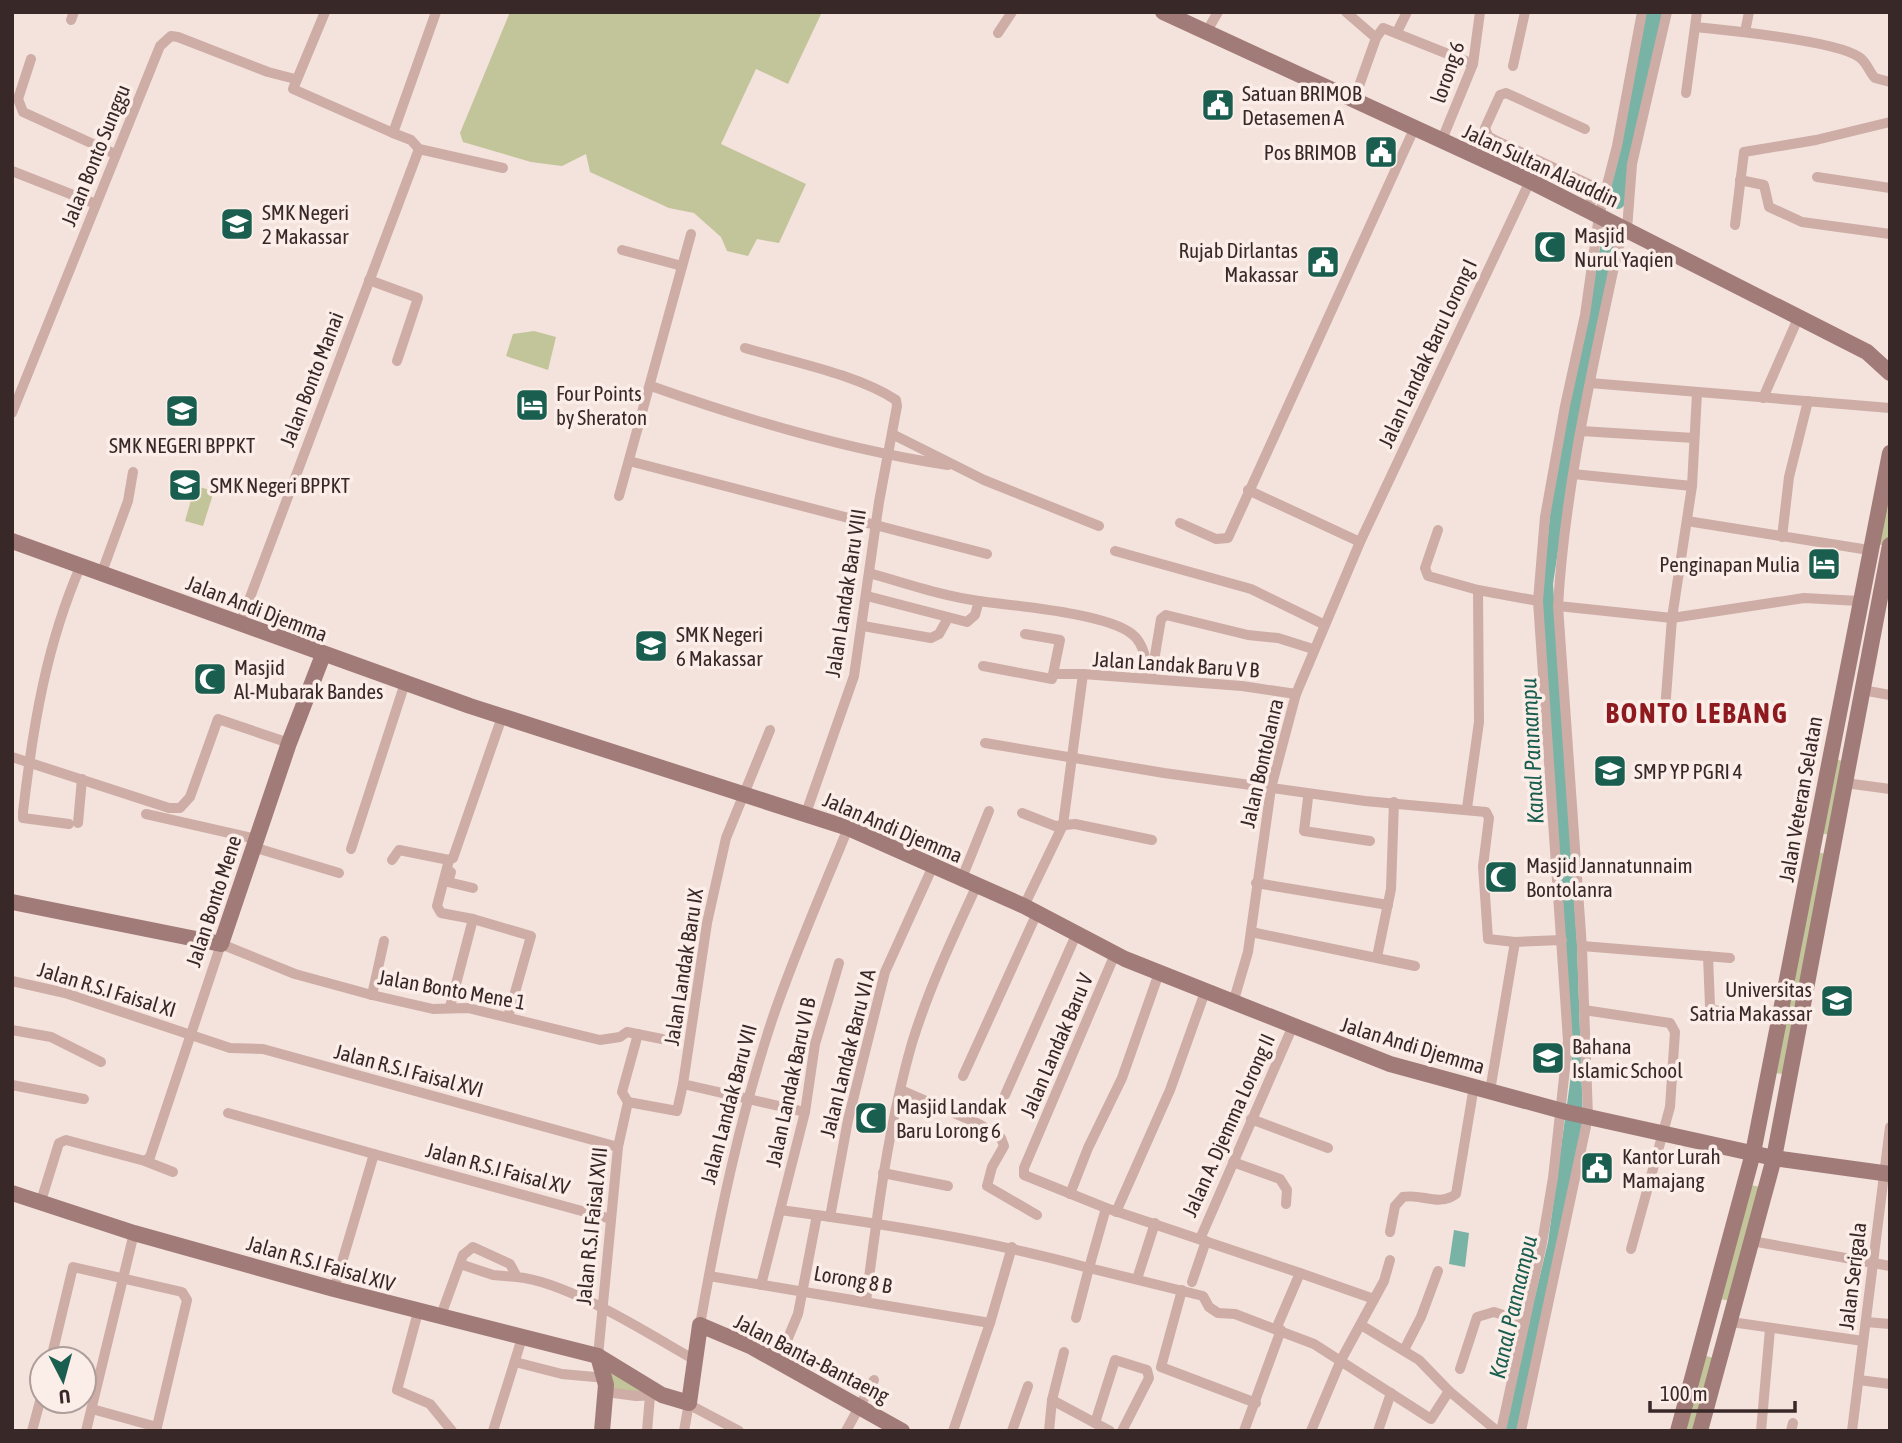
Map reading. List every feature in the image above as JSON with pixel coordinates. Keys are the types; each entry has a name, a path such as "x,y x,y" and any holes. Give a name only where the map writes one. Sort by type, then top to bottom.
{"main road":[{"name":"Jalan Sultan Alauddin","path":"1163,12 1530,181 1867,352 1890,373"},
{"path":"1867,352 1890,358"},
{"name":"Jalan Veteran Selatan","path":"1678,1431 1754,1153 1859,601 1890,453"},
{"name":"Jalan Andi Djemma","path":"12,541 502,717 848,828 1031,910 1115,954 1292,1028 1390,1064 1564,1111 1754,1153"},
{"name":"Jalan Veteran Selatan","path":"1700,1431 1774,1158 1890,545"},
{"name":"Jalan Bonto Mene","path":"221,944 289,743 323,654"},
{"path":"1814,838 1834,842"},
{"path":"12,902 221,944"},
{"path":"1754,1153 1886,1174"},
{"name":"Jalan R.S.I Faisal XIV","path":"12,1194 41,1201 134,1233 334,1289 598,1356 656,1395 688,1404"},
{"name":"Jalan Landak Baru VII","path":"688,1404 700,1325"},
{"name":"Jalan Banta-Bantaeng","path":"700,1325 860,1405 902,1431"},
{"path":"1701,1349 1721,1356"},
{"path":"598,1356 606,1385 602,1431"}],"street":[{"path":"325,12 295,79 294,91 411,141 419,149 503,168"},
{"path":"393,134 436,12"},
{"path":"998,33 1012,12"},
{"path":"1207,32 1218,12"},
{"path":"1346,12 1376,38"},
{"path":"1397,32 1407,12"},
{"name":"lorong 6","path":"1441,142 1473,64 1480,12"},
{"path":"1513,66 1525,12"},
{"path":"1593,213 1618,146 1642,12"},
{"path":"1521,1431 1586,1116 1582,946 1558,606 1563,535 1590,383 1618,248 1626,229 1629,180 1667,12"},
{"path":"1686,93 1697,12"},
{"path":"1745,32 1749,12"},
{"path":"1695,27 1745,32 1844,50 1860,58 1875,78 1890,82"},
{"path":"1354,100 1376,38 1383,28 1473,64"},
{"name":"Jalan Bonto Sunggu","path":"12,413 160,46 171,36 295,79"},
{"path":"31,59 18,99 27,115 115,154"},
{"path":"1361,1325 1404,1350 1499,1431 1542,1243 1564,1111 1568,1041 1538,601 1545,517 1585,315 1595,193 1593,186 1488,136 1485,128 1500,95 1506,93 1585,130"},
{"path":"1735,225 1744,152 1816,140 1890,122"},
{"path":"1622,125 1639,131"},
{"path":"1180,523 1222,541 1228,538 1414,129"},
{"name":"Jalan Bonto Manai","path":"240,624 419,149"},
{"path":"12,171 96,204"},
{"path":"1817,177 1890,188"},
{"path":"1740,180 1764,185 1766,205 1797,220 1890,234"},
{"name":"Jalan Landak Baru Lorong I","path":"1360,542 1530,181"},
{"path":"620,496 691,234"},
{"path":"622,250 682,267"},
{"path":"369,280 418,298 397,361"},
{"path":"1763,398 1798,316"},
{"name":"Jalan Landak Baru VIII","path":"745,348 888,395 896,400 897,406 875,527 854,676 806,813"},
{"path":"1590,383 1890,408"},
{"path":"651,386 710,407 888,456 948,465"},
{"path":"1665,710 1672,618 1692,486 1697,393"},
{"path":"1783,537 1789,477 1808,401"},
{"path":"1581,431 1694,438"},
{"path":"892,434 948,465 1099,526"},
{"path":"629,461 987,554"},
{"path":"102,572 128,501 133,472"},
{"path":"1573,474 1692,486"},
{"path":"1248,490 1360,542"},
{"path":"1686,521 1869,550"},
{"path":"1438,530 1426,573 1432,578 1538,601"},
{"name":"Jalan Bontolanra","path":"1233,1003 1251,932 1270,790 1296,694 1323,624 1360,542"},
{"path":"1115,551 1251,589 1323,624"},
{"path":"81,565 51,644 29,762 23,818 73,824 82,779"},
{"path":"869,573 979,601 1121,627 1132,634 1141,646 1149,679"},
{"path":"1467,808 1479,713 1478,590"},
{"path":"867,596 967,622 972,620 979,601"},
{"path":"1558,606 1672,618 1804,598 1859,601"},
{"path":"1149,679 1161,619 1166,615 1248,635 1278,638 1313,649"},
{"path":"863,626 931,638 939,634 948,618"},
{"path":"983,666 1048,680 1054,674 1059,640 1025,634"},
{"path":"1054,674 1083,674"},
{"name":"Jalan Landak Baru V B","path":"963,1076 1063,825 1083,674 1296,694"},
{"path":"351,849 405,683"},
{"path":"1862,690 1890,695"},
{"path":"502,717 437,900 441,913 473,919 531,936 508,1017"},
{"path":"12,757 169,808 180,808 190,797 218,719 289,743"},
{"name":"Jalan Landak Baru IX","path":"628,1101 677,1111 712,899 726,838 771,730"},
{"path":"985,743 1270,790 1392,806"},
{"path":"1845,783 1890,789"},
{"path":"1270,790 1308,798 1392,806 1467,808 1488,814 1483,866 1487,937 1515,942 1562,940"},
{"path":"1308,798 1304,831 1370,841"},
{"path":"1377,957 1388,905 1392,806"},
{"path":"962,878 989,811"},
{"path":"1022,813 1050,825 1075,824 1152,840"},
{"path":"146,814 254,843 339,873"},
{"name":"Jalan Landak Baru VII","path":"700,1325 747,1100 789,971 848,828"},
{"path":"392,860 399,850 451,859"},
{"path":"451,859 448,882 473,888"},
{"name":"Jalan Landak Baru VI A","path":"830,1217 848,1120 885,972 933,866"},
{"path":"1256,883 1388,905"},
{"path":"866,1301 883,1173 913,1041 937,973 977,885"},
{"path":"450,1007 473,919"},
{"path":"1251,932 1415,966"},
{"path":"1005,1096 1076,935"},
{"path":"372,995 384,941"},
{"path":"1390,1232 1395,1206 1403,1197 1416,1195 1441,1201 1455,1194 1515,942"},
{"name":"Jalan Bonto Mene 1","path":"221,944 295,974 433,1009 450,1007 508,1017 600,1040 620,1037 627,1032 638,1034"},
{"name":"Jalan Bonto Mene","path":"145,1161 150,1157 221,944"},
{"path":"1582,946 1730,958"},
{"name":"Jalan Landak Baru V","path":"1070,1194 1026,1177 1024,1168 1115,954"},
{"path":"1709,956 1710,1006 1713,1010 1779,1019"},
{"name":"Jalan Landak Baru VI B","path":"761,1285 805,1112 816,1044 839,963"},
{"path":"1160,973 1122,1078 1088,1148 1070,1194 1374,1300"},
{"name":"Jalan R.S.I Faisal XI","path":"12,981 65,993 190,1035"},
{"path":"1076,1318 1089,1268 1111,1210 1170,1090 1205,992"},
{"path":"1584,1010 1672,1025 1675,1032 1670,1107 1631,1249"},
{"name":"Jalan A. Djemma Lorong II","path":"1192,1282 1203,1240 1233,1163 1292,1028"},
{"path":"12,1030 51,1037 101,1062"},
{"path":"638,1034 662,1039"},
{"name":"Jalan R.S.I Faisal XVII","path":"598,1356 618,1147 628,1101 622,1092 638,1034"},
{"name":"Jalan R.S.I Faisal XVI","path":"190,1035 236,1050 263,1049 618,1147"},
{"path":"683,1084 805,1112"},
{"path":"12,1085 84,1099"},
{"path":"901,1090 979,1124 1001,1138 1004,1146 992,1167 987,1186 1037,1215"},
{"name":"Jalan R.S.I Faisal XV","path":"228,1112 611,1219"},
{"path":"1251,1119 1328,1148"},
{"name":"Jalan Serigala","path":"1852,1431 1890,1127"},
{"path":"41,1201 62,1141 145,1161 173,1172"},
{"path":"334,1289 374,1154"},
{"path":"1233,1163 1280,1179 1287,1190 1286,1204"},
{"path":"883,1173 948,1186"},
{"path":"780,1210 876,1223 1012,1247 1203,1296 1209,1307 1218,1313 1235,1314 1278,1329 1341,1360 1431,1419"},
{"path":"778,1362 793,1330 817,1215"},
{"path":"1138,1279 1154,1223"},
{"path":"98,1383 134,1233"},
{"path":"1752,1241 1890,1266"},
{"path":"440,1318 467,1248 473,1247 510,1264 517,1277"},
{"path":"953,1431 990,1323 1012,1247"},
{"path":"1311,1431 1341,1360 1374,1300 1391,1260"},
{"path":"460,1264 488,1274 531,1278 601,1308 693,1359"},
{"path":"54,1345 73,1267 182,1293 187,1300 156,1429 98,1411"},
{"path":"1404,1350 1421,1317 1438,1271"},
{"path":"1244,1431 1300,1273"},
{"name":"Lorong 8 B","path":"709,1276 990,1323"},
{"path":"1182,1290 1161,1367 1256,1403"},
{"path":"418,1312 397,1390 430,1404 452,1431"},
{"path":"1460,1369 1477,1317 1494,1312 1525,1322"},
{"path":"1731,1322 1863,1342"},
{"path":"1866,1322 1890,1324"},
{"path":"1760,1431 1770,1329"},
{"path":"493,1431 522,1338"},
{"path":"1049,1431 1052,1400 1064,1352"},
{"path":"1095,1423 1110,1367 1119,1360 1150,1373 1122,1431"},
{"path":"515,1362 656,1395 647,1431"},
{"path":"846,1431 874,1380"},
{"path":"1859,1380 1890,1384"},
{"path":"1012,1431 1028,1386"},
{"path":"1425,1431 1449,1391"},
{"path":"1378,1431 1391,1393"},
{"path":"1052,1400 1110,1431"},
{"path":"684,1431 688,1404 740,1431"}],"green space":[{"path":"510,12 822,12 788,84 756,69 721,144 806,184 779,243 757,239 748,256 727,251 721,237 694,213 669,208 590,172 586,154 562,166 531,162 463,142 460,133"},
{"path":"534,331 556,337 548,370 506,356 513,334"},
{"path":"1890,453 1890,545 1889,547 1871,542"},
{"path":"195,486 214,491 203,526 185,521"},
{"path":"1828,758 1849,762 1835,836 1815,832"},
{"path":"1811,851 1832,855 1789,1075 1769,1072"},
{"path":"1745,1184 1766,1188 1736,1302 1715,1298"},
{"path":"1700,1354 1720,1360 1700,1431 1678,1431"},
{"path":"607,1365 649,1392 611,1390"}],"water":[{"path":"1645,12 1665,12 1641,125 1626,118"},
{"path":"1625,128 1638,134 1622,201 1613,197"},
{"path":"1603,232 1618,239 1568,485 1553,584 1577,943 1583,1122 1517,1431 1503,1431 1548,1242 1572,1068 1542,597 1552,494"},
{"path":"1454,1230 1469,1233 1465,1267 1449,1264"}],"waterway":[{"name":"Kanal Pannampu","path":"1617,200 1636,98"}],"place":[{"name":"Satuan BRIMOB Detasemen A","path":"1218,105"},
{"name":"Pos BRIMOB","path":"1381,152"},
{"name":"SMK Negeri 2 Makassar","path":"237,224"},
{"name":"Masjid Nurul Yaqien","path":"1550,247"},
{"name":"Rujab Dirlantas Makassar","path":"1323,262"},
{"name":"Four Points by Sheraton","path":"532,405"},
{"name":"SMK NEGERI BPPKT","path":"182,411"},
{"name":"SMK Negeri BPPKT","path":"185,485"},
{"name":"Penginapan Mulia","path":"1824,564"},
{"name":"SMK Negeri 6 Makassar","path":"651,646"},
{"name":"Masjid Al-Mubarak Bandes","path":"210,679"},
{"name":"SMP YP PGRI 4","path":"1610,771"},
{"name":"Masjid Jannatunnaim Bontolanra","path":"1501,877"},
{"name":"Universitas Satria Makassar","path":"1837,1001"},
{"name":"Bahana Islamic School","path":"1548,1058"},
{"name":"Masjid Landak Baru Lorong 6","path":"871,1118"},
{"name":"Kantor Lurah Mamajang","path":"1597,1168"}],"district":[{"name":"BONTO LEBANG","path":"1697,713"}]}
